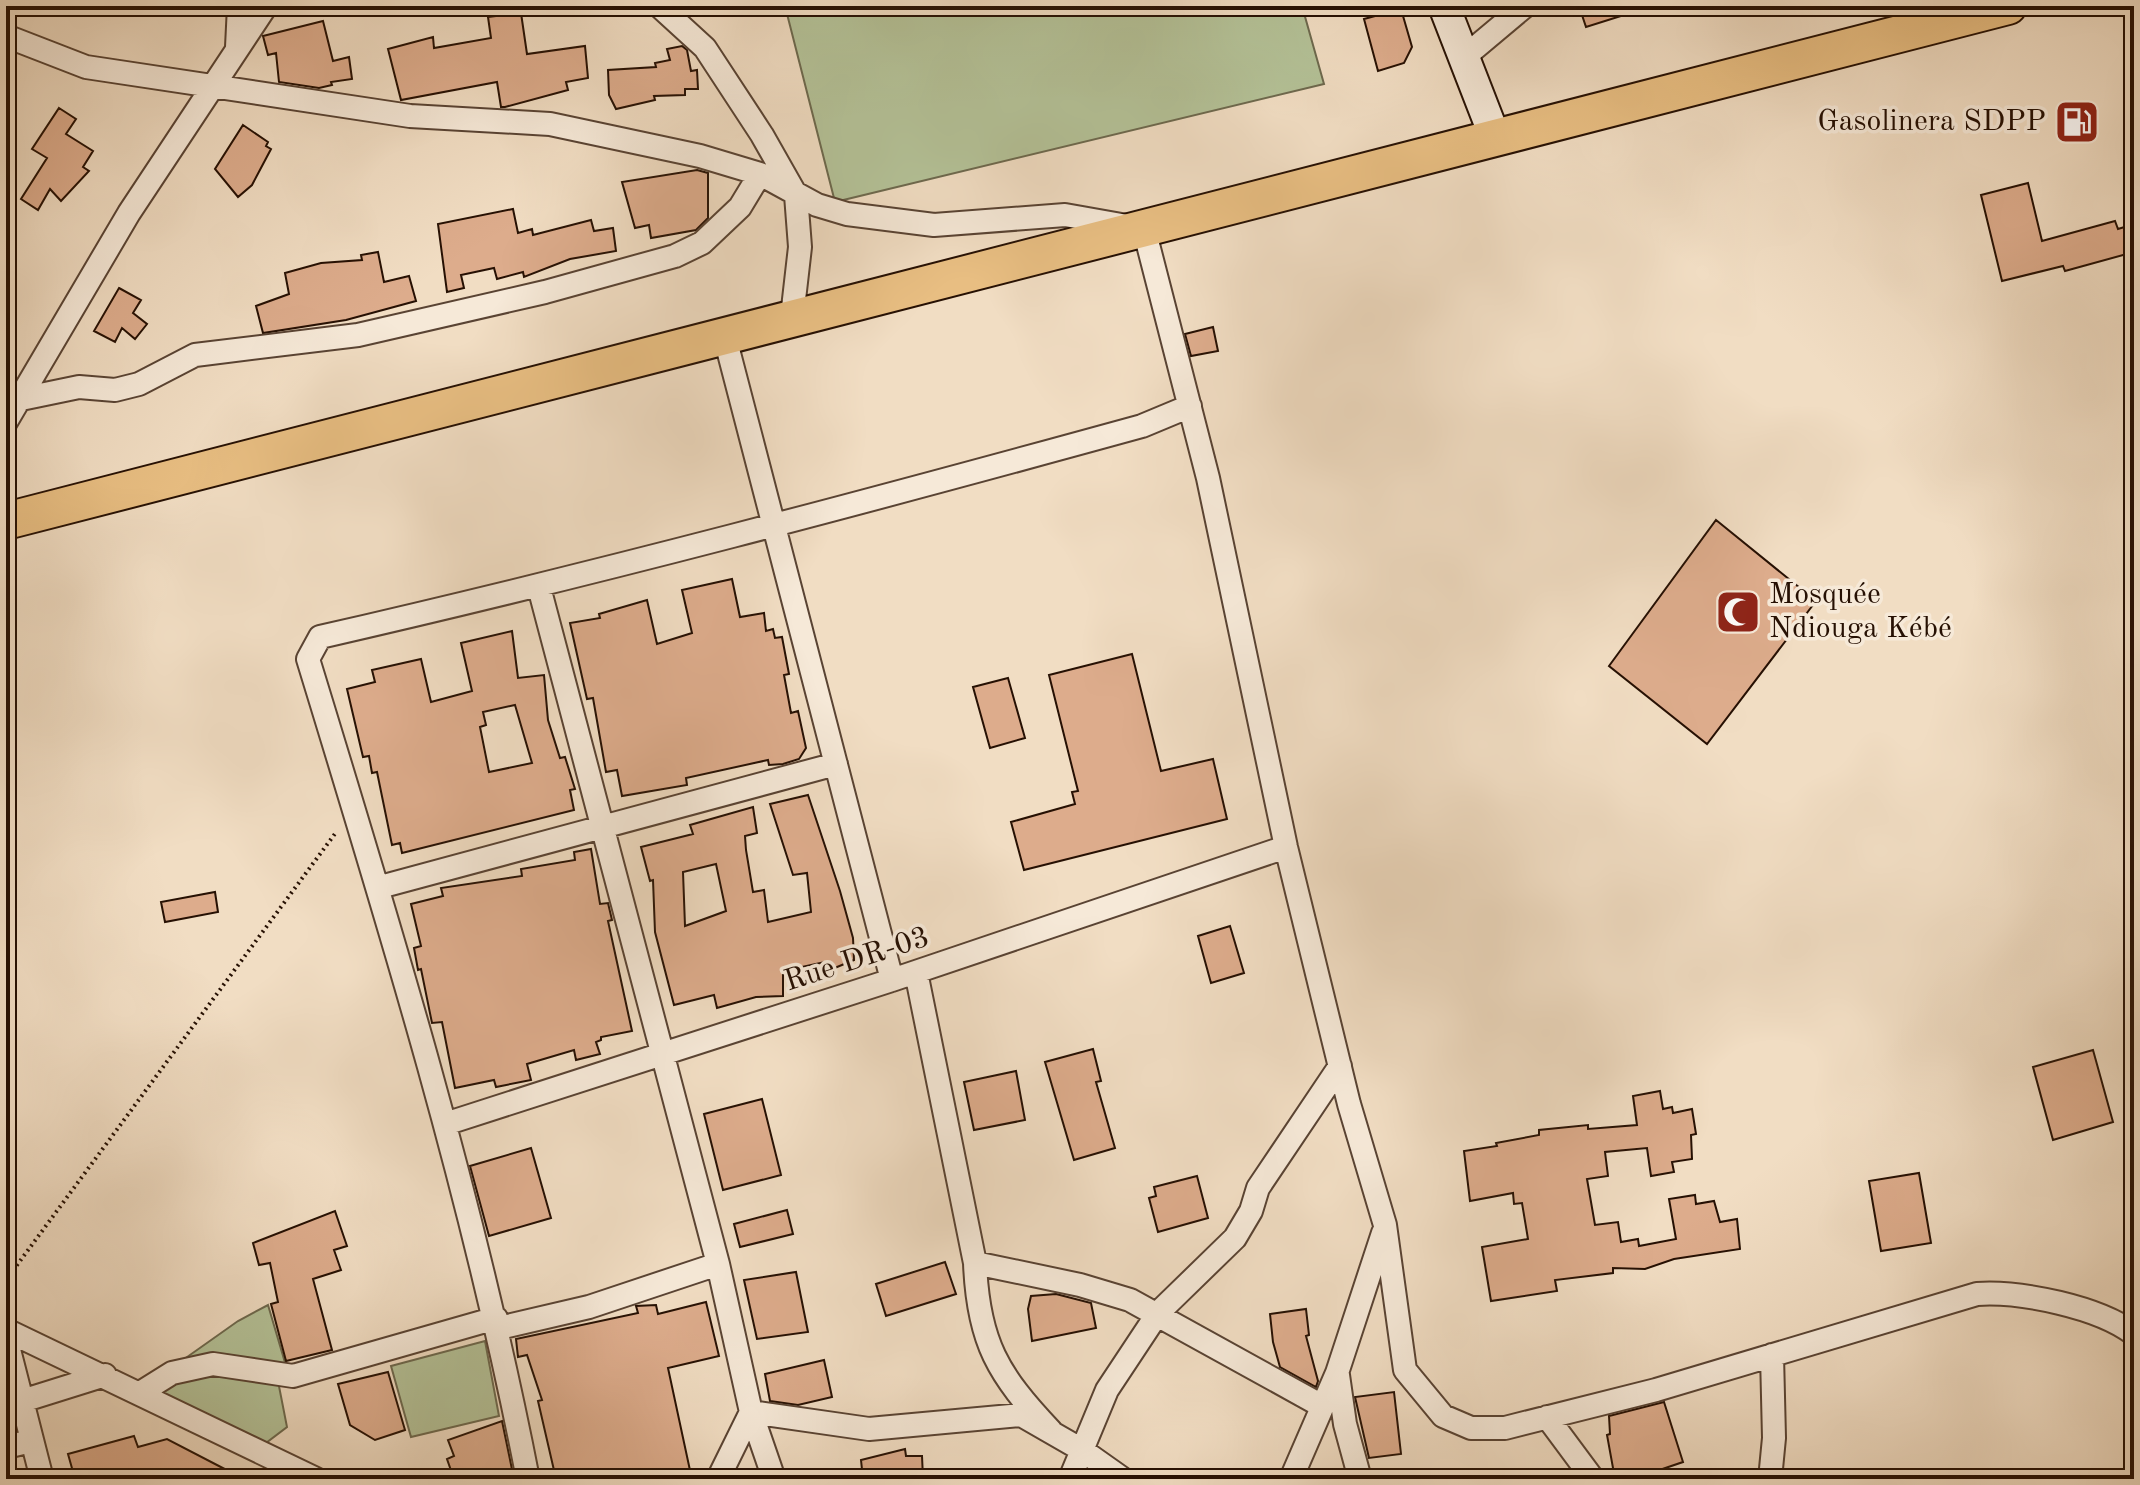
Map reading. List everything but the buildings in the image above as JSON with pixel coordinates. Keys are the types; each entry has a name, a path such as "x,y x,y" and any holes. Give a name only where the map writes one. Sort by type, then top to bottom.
{"highway":[{"path":"6,521 2008,6"}],"main road":[{"path":"1444,6 1496,140"}],"street":[{"path":"237,48 239,6"},
{"path":"6,422 129,213 266,6"},
{"path":"659,6 705,48 762,135 796,195 800,247 792,317"},
{"path":"1463,58 1525,6"},
{"path":"6,36 86,67 213,83 410,116 550,124 700,156 760,174 796,195 847,214 934,225 1065,215 1144,229 1190,406 1286,847 1340,1066 1385,1225 1405,1370 1443,1416 1471,1428 1505,1428 1772,1355 1977,1294 2028,1296 2118,1322 2134,1334"},
{"path":"21,399 79,387 115,390 139,384 195,355 358,335 545,292 675,256 702,243 740,207 760,174"},
{"path":"724,334 892,980"},
{"path":"528,1479 497,1323 380,887 308,659 313,644 320,637 539,587 774,527 1142,426 1190,406"},
{"path":"539,587 718,1264 751,1412 774,1479"},
{"path":"380,887 836,764"},
{"name":"Rue DR-03","path":"445,1124 892,980 1286,847"},
{"path":"916,972 975,1263 977,1311 992,1352 1013,1391 1051,1431"},
{"path":"1070,1479 1107,1390 1158,1313 1235,1238 1251,1211 1258,1188 1340,1066"},
{"path":"1291,1479 1337,1373 1385,1225"},
{"path":"975,1263 1080,1285 1130,1300 1322,1406"},
{"path":"140,1393 172,1373 213,1364 293,1376 497,1323 589,1307 718,1264"},
{"path":"6,1330 316,1479"},
{"path":"8,1351 42,1479"},
{"path":"1770,1479 1774,1438 1772,1355"},
{"path":"1337,1373 1345,1424 1360,1479"},
{"path":"22,1401 105,1375"},
{"path":"751,1412 869,1429 1021,1415 1082,1450 1123,1479"},
{"path":"718,1479 751,1412"},
{"path":"1547,1417 1593,1479"},
{"path":"6,1447 31,1441"}],"path":[{"path":"6,1280 354,808"}],"green space":[{"path":"785,6 1302,6 1324,84 835,202"},
{"path":"268,1305 286,1366 180,1362 238,1321"},
{"path":"485,1341 499,1416 411,1437 391,1366"},
{"path":"172,1373 277,1376 287,1427 258,1449 142,1391"}],"place":[{"name":"Gasolinera SDPP","path":"2077,122"},
{"name":"Mosquée Ndiouga Kébé","path":"1738,612"}]}
